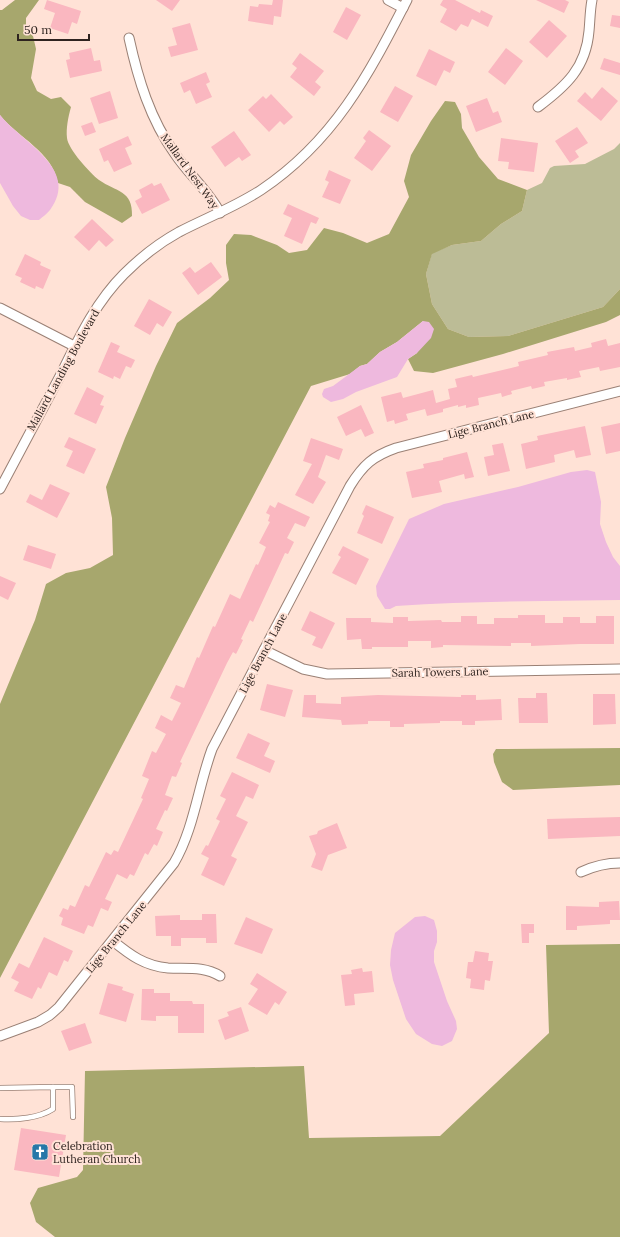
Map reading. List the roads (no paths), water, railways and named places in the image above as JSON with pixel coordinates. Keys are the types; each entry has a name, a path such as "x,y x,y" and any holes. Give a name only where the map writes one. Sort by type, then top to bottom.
{"street":[{"path":"388,0 405,4"},
{"path":"538,106 558,92 575,72 587,45 592,0"},
{"name":"Mallard Landing Boulevard","path":"0,489 74,346 101,301 113,285 163,241 220,213 260,190 282,174 323,137 354,96 371,68 405,4"},
{"name":"Mallard Nest Way","path":"129,38 143,92 159,129 174,154 210,196 220,213"},
{"path":"0,308 74,346"},
{"name":"Lige Branch Lane","path":"0,1036 26,1028 50,1015 67,998 167,872 183,848 212,750 350,486 366,464 376,456 396,448 620,392"},
{"name":"Sarah Towers Lane","path":"264,650 303,670 327,674 620,669"},
{"path":"581,872 605,863 620,863"},
{"path":"113,941 128,954 148,964 168,968 205,969 220,976"}],"lane":[{"path":"0,1119 9,1120 28,1117 48,1112 53,1109 53,1087"},
{"path":"0,1088 72,1087 73,1117"}],"place":[{"name":"Celebration Lutheran Church","path":"40,1152"}]}
